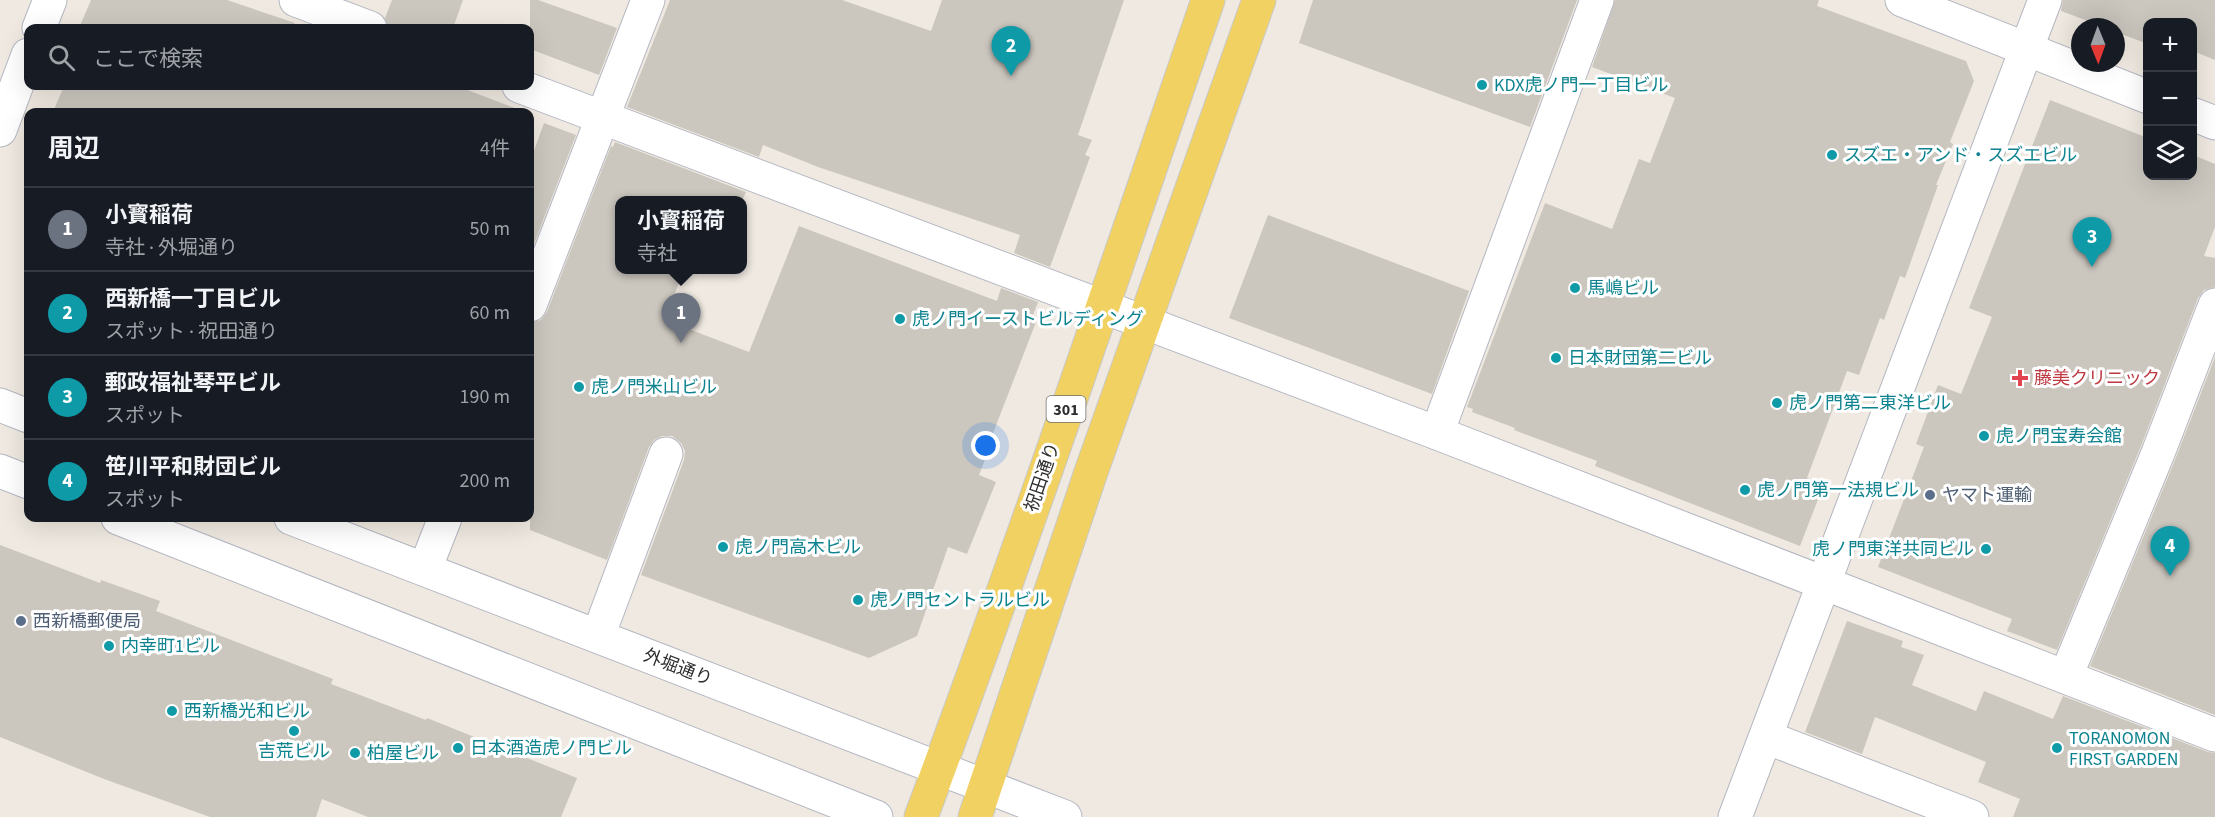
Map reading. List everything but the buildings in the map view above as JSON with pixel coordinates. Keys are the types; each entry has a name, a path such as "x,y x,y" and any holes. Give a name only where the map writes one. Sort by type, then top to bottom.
{"main road":[{"name":"祝田通り","path":"921,817 1208,0"},
{"name":"301","path":"975,817 1091,472 1259,0"}],"street":[{"path":"41,24 50,0"},
{"path":"296,0 359,24"},
{"path":"534,295 648,0"},
{"path":"1437,432 1597,0"},
{"path":"1902,0 2143,95"},
{"path":"1735,817 2045,0"},
{"path":"0,130 24,66"},
{"path":"530,90 1437,432 2215,735"},
{"path":"2197,116 2215,123"},
{"path":"2066,676 2158,453 2215,305"},
{"path":"0,405 24,414"},
{"path":"598,636 666,454"},
{"path":"0,471 24,480"},
{"path":"128,522 876,817"},
{"name":"外堀通り","path":"302,522 1065,817"},
{"path":"425,569 444,522"},
{"path":"1766,737 1972,817"}],"place":[{"name":"西新橋一丁目ビル","path":"1011,76"},
{"name":"KDX虎ノ門一丁目ビル","path":"1482,85"},
{"name":"スズエ・アンド・スズエビル","path":"1832,155"},
{"name":"郵政福祉琴平ビル","path":"2092,267"},
{"name":"馬嶋ビル","path":"1575,288"},
{"name":"虎ノ門イーストビルディング","path":"900,319"},
{"name":"小寳稲荷","path":"681,343"},
{"name":"日本財団第二ビル","path":"1556,358"},
{"name":"藤美クリニック","path":"2020,378"},
{"name":"虎ノ門米山ビル","path":"579,387"},
{"name":"虎ノ門第二東洋ビル","path":"1777,403"},
{"name":"虎ノ門宝寿会館","path":"1984,436"},
{"name":"虎ノ門第一法規ビル","path":"1745,490"},
{"name":"ヤマト運輸","path":"1930,495"},
{"name":"虎ノ門高木ビル","path":"723,547"},
{"name":"虎ノ門東洋共同ビル","path":"1986,549"},
{"name":"笹川平和財団ビル","path":"2170,576"},
{"name":"虎ノ門セントラルビル","path":"858,600"},
{"name":"西新橋郵便局","path":"21,621"},
{"name":"内幸町1ビル","path":"109,646"},
{"name":"西新橋光和ビル","path":"172,711"},
{"name":"吉荒ビル","path":"294,731"},
{"name":"日本酒造虎ノ門ビル","path":"458,748"},
{"name":"TORANOMON FIRST GARDEN","path":"2057,748"},
{"name":"柏屋ビル","path":"355,753"}]}
